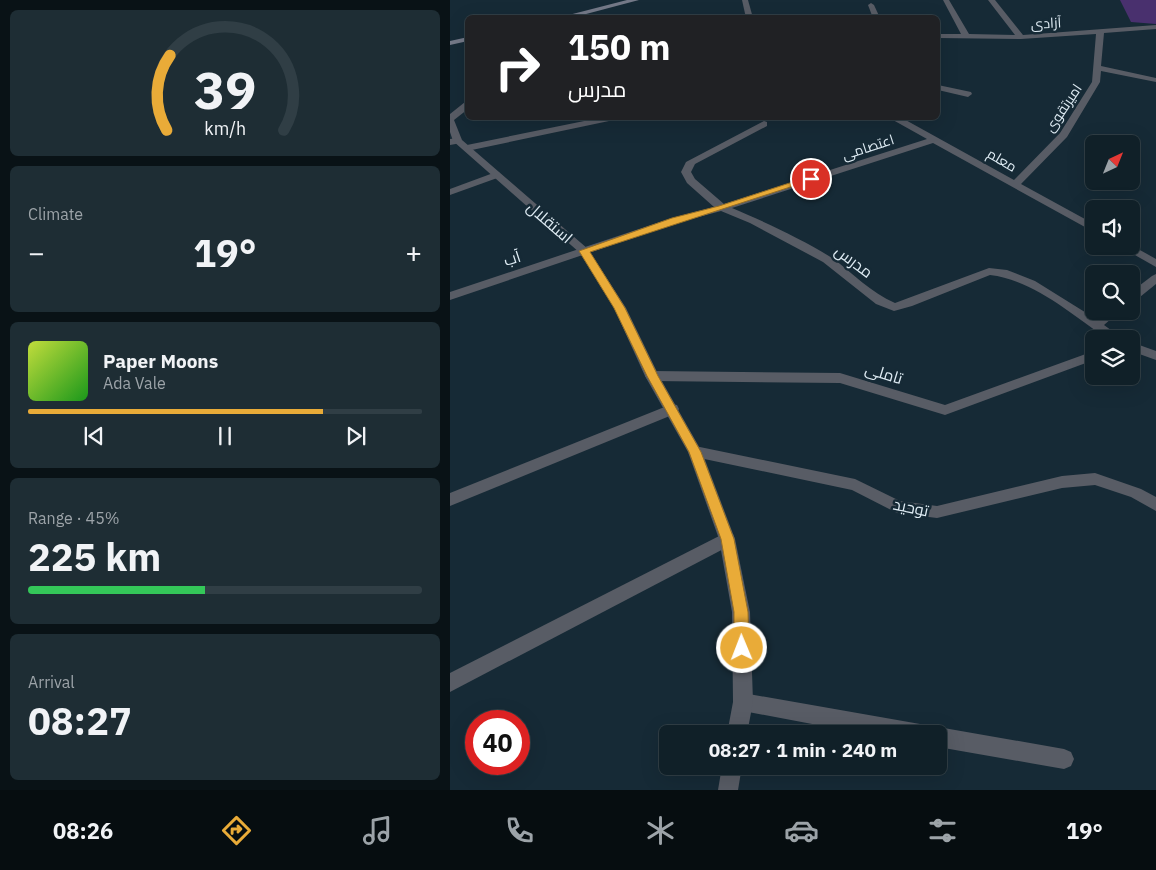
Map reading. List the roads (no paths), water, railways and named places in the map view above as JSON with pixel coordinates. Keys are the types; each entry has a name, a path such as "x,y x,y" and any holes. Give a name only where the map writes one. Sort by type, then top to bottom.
{"main road":[{"path":"573,15 636,0"},
{"path":"450,43 465,40"}],"street":[{"path":"745,0 749,15"},
{"path":"946,0 966,36"},
{"path":"991,0 1021,37"},
{"path":"871,5 876,15"},
{"name":"آزادی","path":"940,36 1021,37 1156,27"},
{"name":"امیرتقوی","path":"1015,184 1064,135 1096,82 1100,32"},
{"path":"1097,68 1156,80"},
{"path":"940,88 968,94"},
{"name":"استقلال","path":"465,107 450,120 454,141 467,148 584,251 620,308 652,376 695,452 727,539 741,612 743,702 739,725"},
{"path":"467,148 600,120"},
{"name":"معلم","path":"900,120 1085,224"},
{"path":"722,208 691,181 686,172 690,162 764,124"},
{"name":"اعتصامی","path":"722,208 936,139"},
{"path":"450,192 496,175"},
{"path":"584,251 676,220 722,208"},
{"name":"مدرس","path":"722,208 754,221 827,260 880,301 894,307 989,271 1004,272 1022,278 1096,325"},
{"name":"آب","path":"450,296 584,251"},
{"path":"1140,255 1156,264"},
{"path":"1140,291 1156,278"},
{"path":"1102,320 1096,325 1103,330"},
{"path":"1140,350 1156,356"},
{"name":"تاملی","path":"652,376 840,378 945,410 1085,358"},
{"path":"450,500 672,409"},
{"name":"توحید","path":"695,452 855,485 896,507 936,512 1062,482 1095,479 1136,493 1156,505"},
{"path":"450,683 727,539"},
{"path":"743,702 870,725"},
{"path":"947,739 1064,759"},
{"path":"728,790 730,775"}]}
